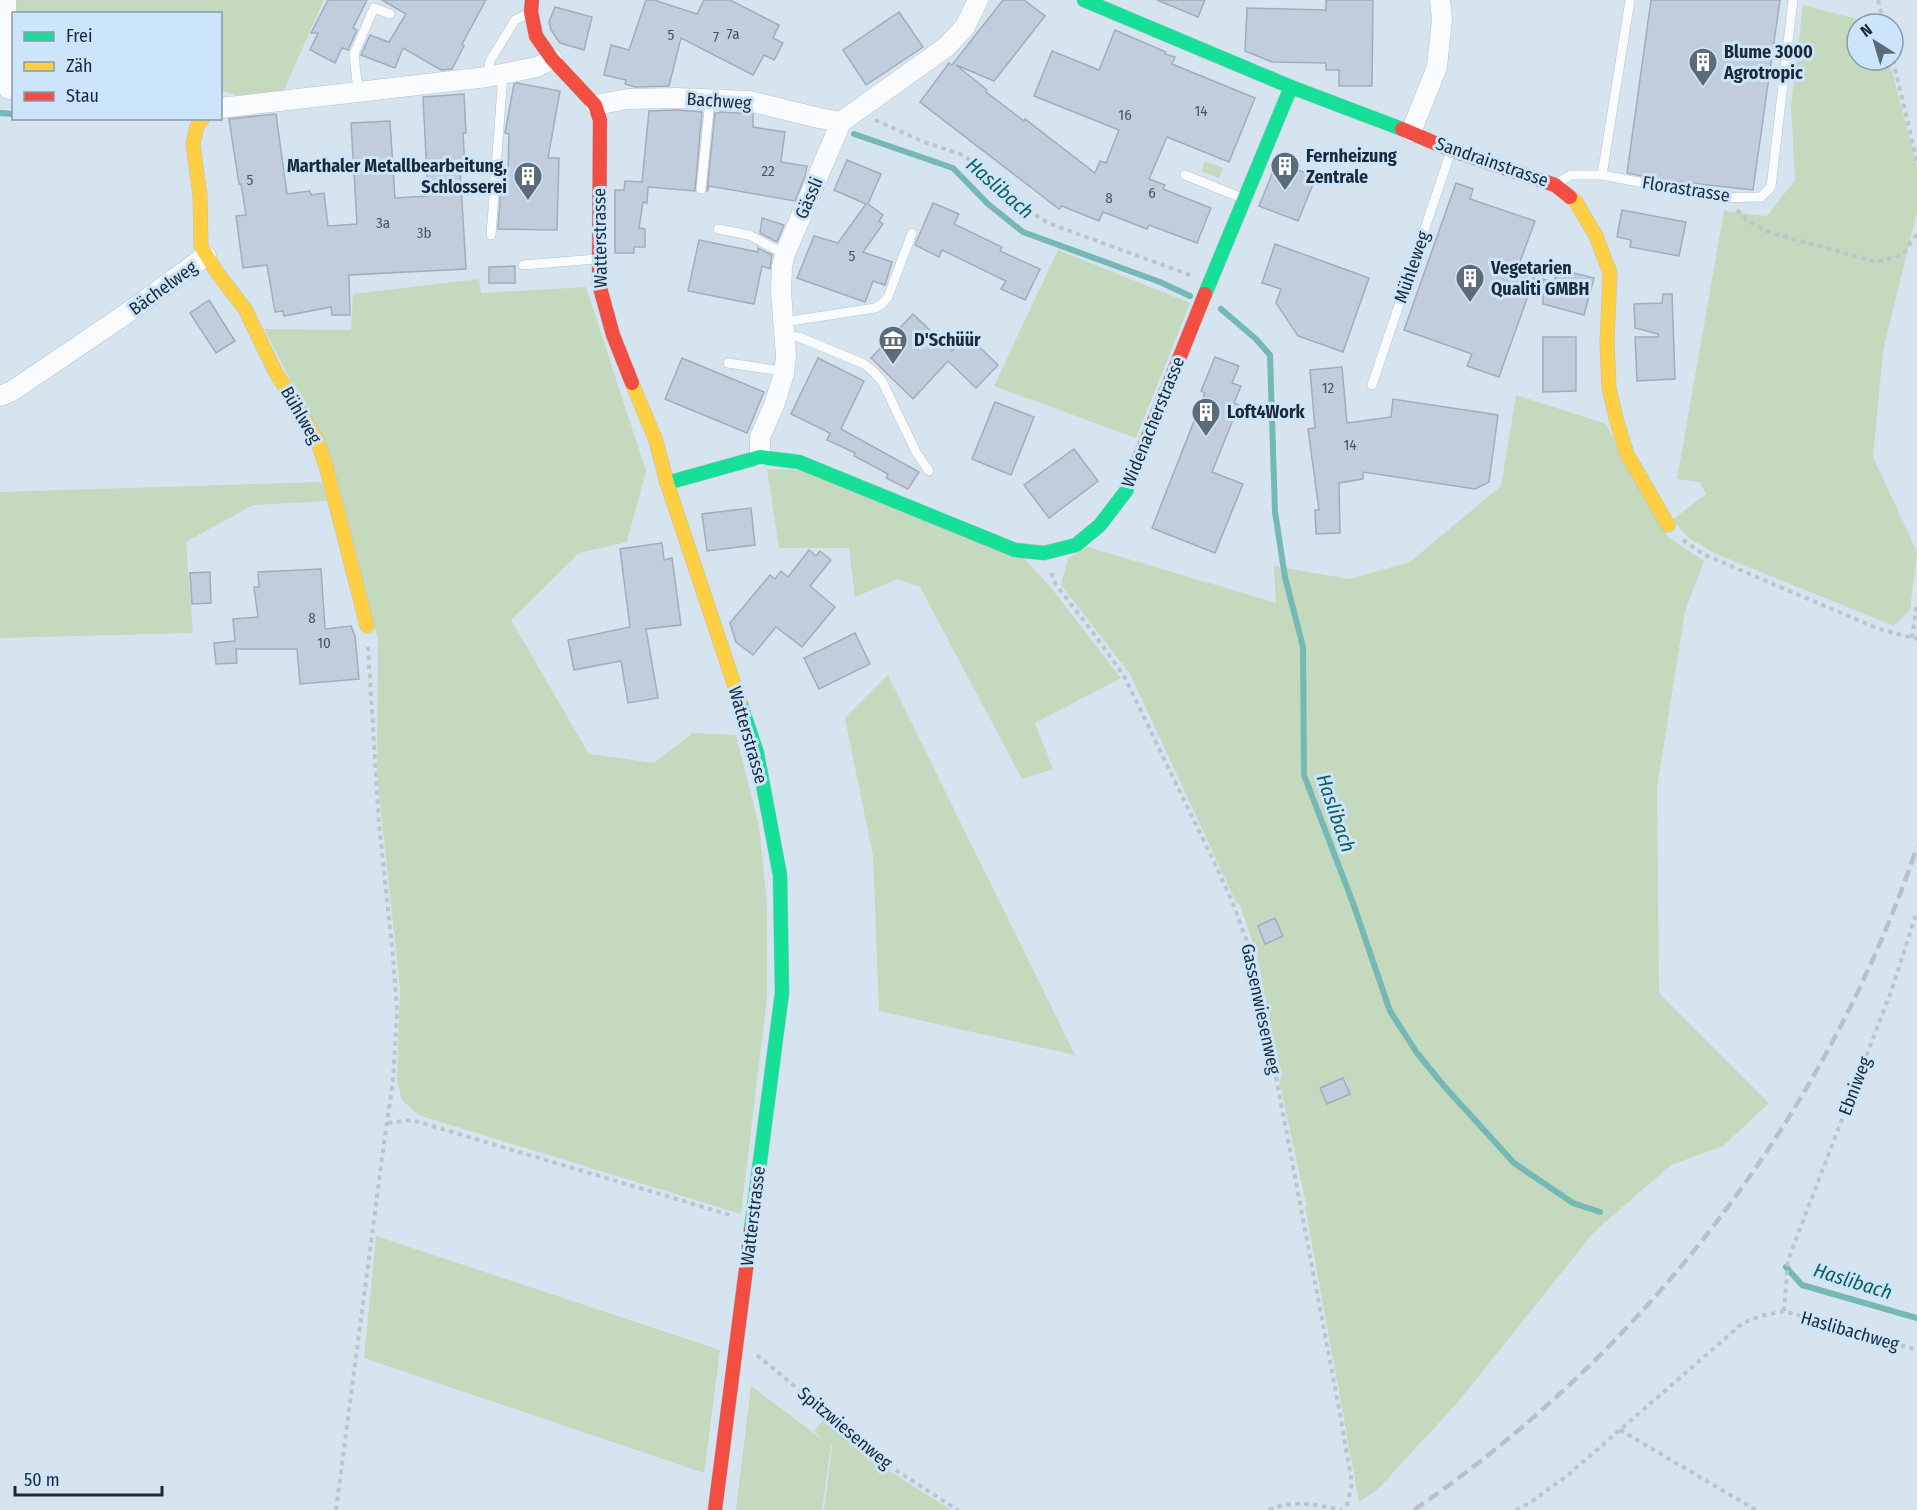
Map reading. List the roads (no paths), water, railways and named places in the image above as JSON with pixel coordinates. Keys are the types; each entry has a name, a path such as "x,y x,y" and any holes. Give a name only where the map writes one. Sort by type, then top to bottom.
{"street":[{"path":"6,0 9,89"},
{"path":"849,116 946,47 965,27 978,0"},
{"name":"Sandrainstrasse","path":"1084,0 1291,87 1411,132 1451,150 1555,185 1576,202 1596,236 1610,273 1607,342 1609,388 1627,454 1668,525"},
{"path":"1411,132 1437,67 1442,19 1440,0"},
{"path":"532,6 536,36 552,59 595,105"},
{"path":"222,108 495,76 537,67 552,59"},
{"name":"Widenacherstrasse","path":"667,483 760,458 799,462 1015,550 1044,553 1076,545 1100,525 1126,491 1291,87"},
{"name":"Bachweg","path":"595,105 628,99 749,101 819,118 849,116"},
{"name":"Watterstrasse","path":"595,105 600,120 598,258 601,291 613,335 656,441 667,483 757,753 780,875 782,993 715,1510"},
{"name":"Gässli","path":"760,458 760,437 784,374 786,356 781,292 785,254 849,116"},
{"name":"Bächelweg","path":"0,396 12,391 123,316 206,256 201,246 200,196 193,144 197,126 202,120"},
{"name":"Bühlweg","path":"206,256 245,309 275,371 317,440 326,466 367,626"}],"lane":[{"path":"1602,175 1630,0"},
{"name":"Florastrasse","path":"1555,185 1571,175 1602,175 1723,198 1761,197 1771,187 1793,0"},
{"path":"491,235 495,76 490,61 514,20 532,6"},
{"path":"358,92 354,54 374,8 390,14"},
{"path":"701,189 710,100"},
{"name":"Mühleweg","path":"1372,385 1451,150"},
{"path":"1185,175 1244,199"},
{"path":"718,229 749,235 785,254"},
{"path":"784,329 875,308 882,304 888,297 912,234"},
{"path":"523,265 598,258"},
{"path":"784,329 799,338 864,364 874,372 882,381 916,452 929,471"},
{"path":"728,363 775,370 784,374"}],"waterway":[{"name":"Haslibach","path":"0,113 12,114"},
{"name":"Haslibach","path":"854,134 953,168 988,204 1023,232 1160,282 1190,296"},
{"name":"Haslibach","path":"1221,309 1256,339 1270,355 1275,512 1285,577 1303,647 1304,775 1353,903 1390,1011 1417,1053 1514,1163 1573,1203 1600,1212"},
{"name":"Haslibach","path":"1786,1267 1802,1285 1917,1318"}],"railway":[{"path":"1414,1510 1499,1447 1578,1377 1652,1301 1719,1219 1779,1132 1833,1041 1879,946 1917,847"}],"place":[{"name":"Blume 3000 Agrotropic","path":"1703,88"},
{"name":"Fernheizung Zentrale","path":"1285,192"},
{"name":"Marthaler Metallbearbeitung, Schlosserei","path":"528,202"},
{"name":"Vegetarien Qualiti GMBH","path":"1470,304"},
{"name":"D'Schüür","path":"893,366"},
{"name":"Loft4Work","path":"1206,438"}]}
